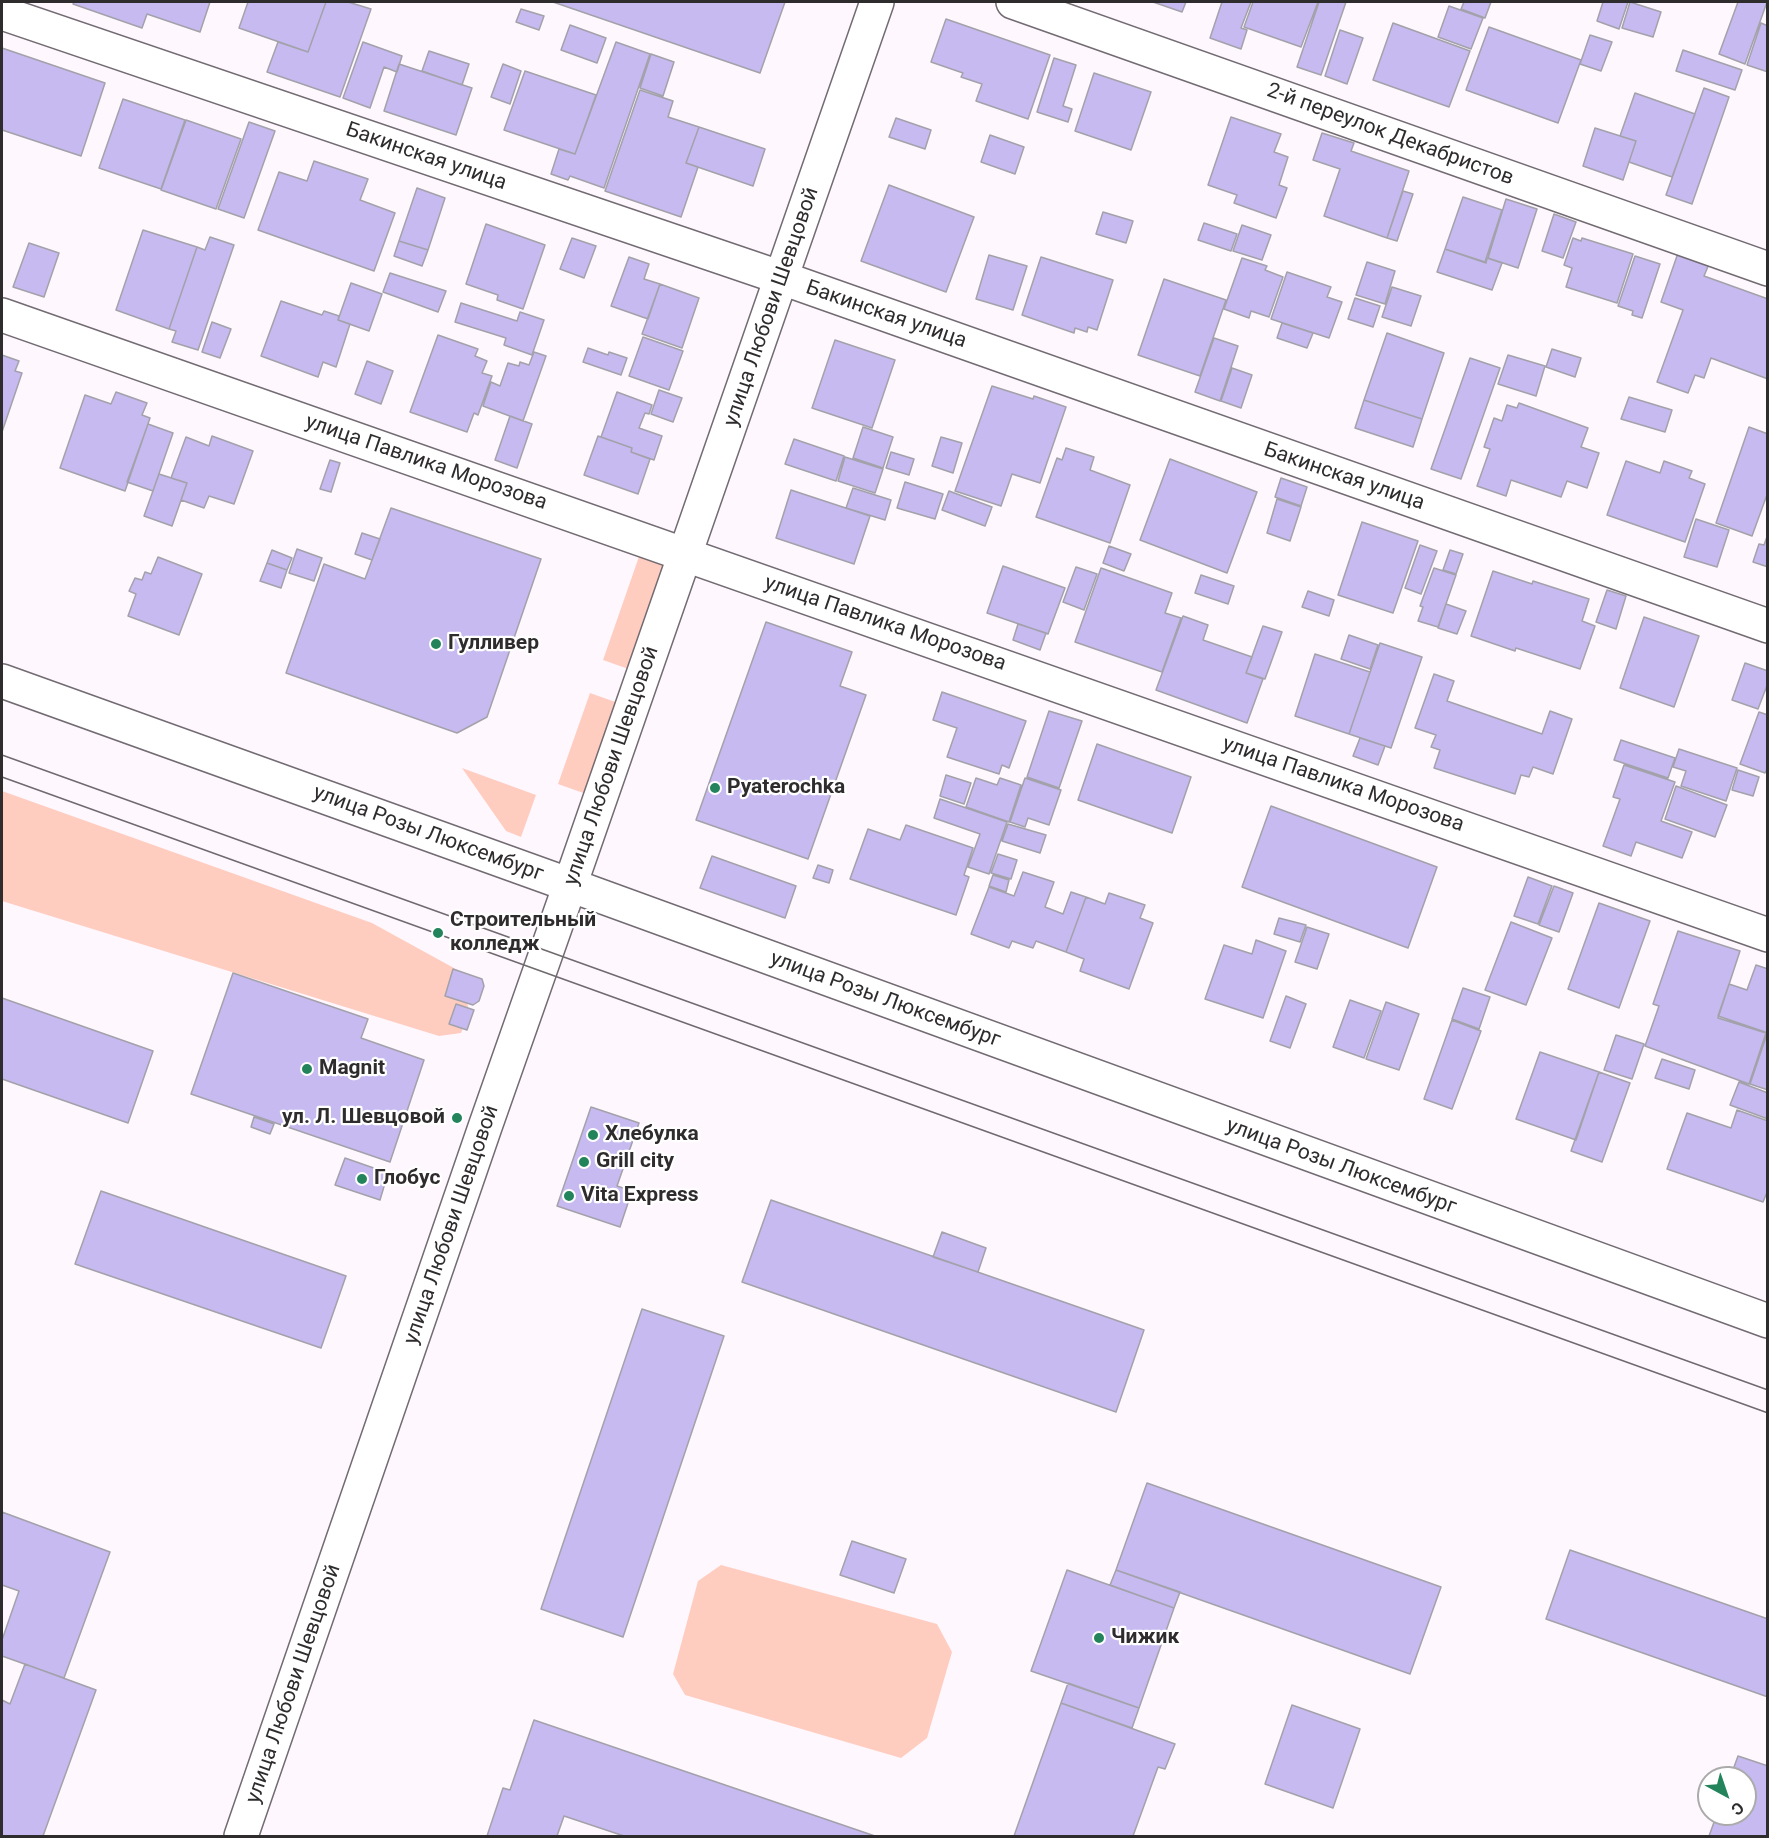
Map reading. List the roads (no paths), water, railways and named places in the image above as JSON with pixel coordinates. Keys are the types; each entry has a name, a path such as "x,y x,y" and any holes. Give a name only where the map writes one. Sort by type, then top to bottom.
{"street":[{"name":"улица Любови Шевцовой","path":"241,1836 877,2"},
{"name":"2-й переулок Декабристов","path":"1012,2 1767,269"},
{"name":"Бакинская улица","path":"2,13 782,278 1767,626"},
{"name":"улица Павлика Морозова","path":"2,315 1767,935"},
{"name":"улица Розы Люксембург","path":"2,681 570,885 1767,1322"}],"tram line":[{"path":"2,755 1768,1390"},
{"path":"2,777 1768,1413"}],"place":[{"name":"Гулливер","path":"436,644"},
{"name":"Pyaterochka","path":"715,788"},
{"name":"Строительный колледж","path":"438,933"},
{"name":"Magnit","path":"307,1069"},
{"name":"ул. Л. Шевцовой","path":"457,1118"},
{"name":"Хлебулка","path":"593,1135"},
{"name":"Grill city","path":"584,1162"},
{"name":"Глобус","path":"362,1179"},
{"name":"Vita Express","path":"569,1196"},
{"name":"Чижик","path":"1099,1638"}]}
